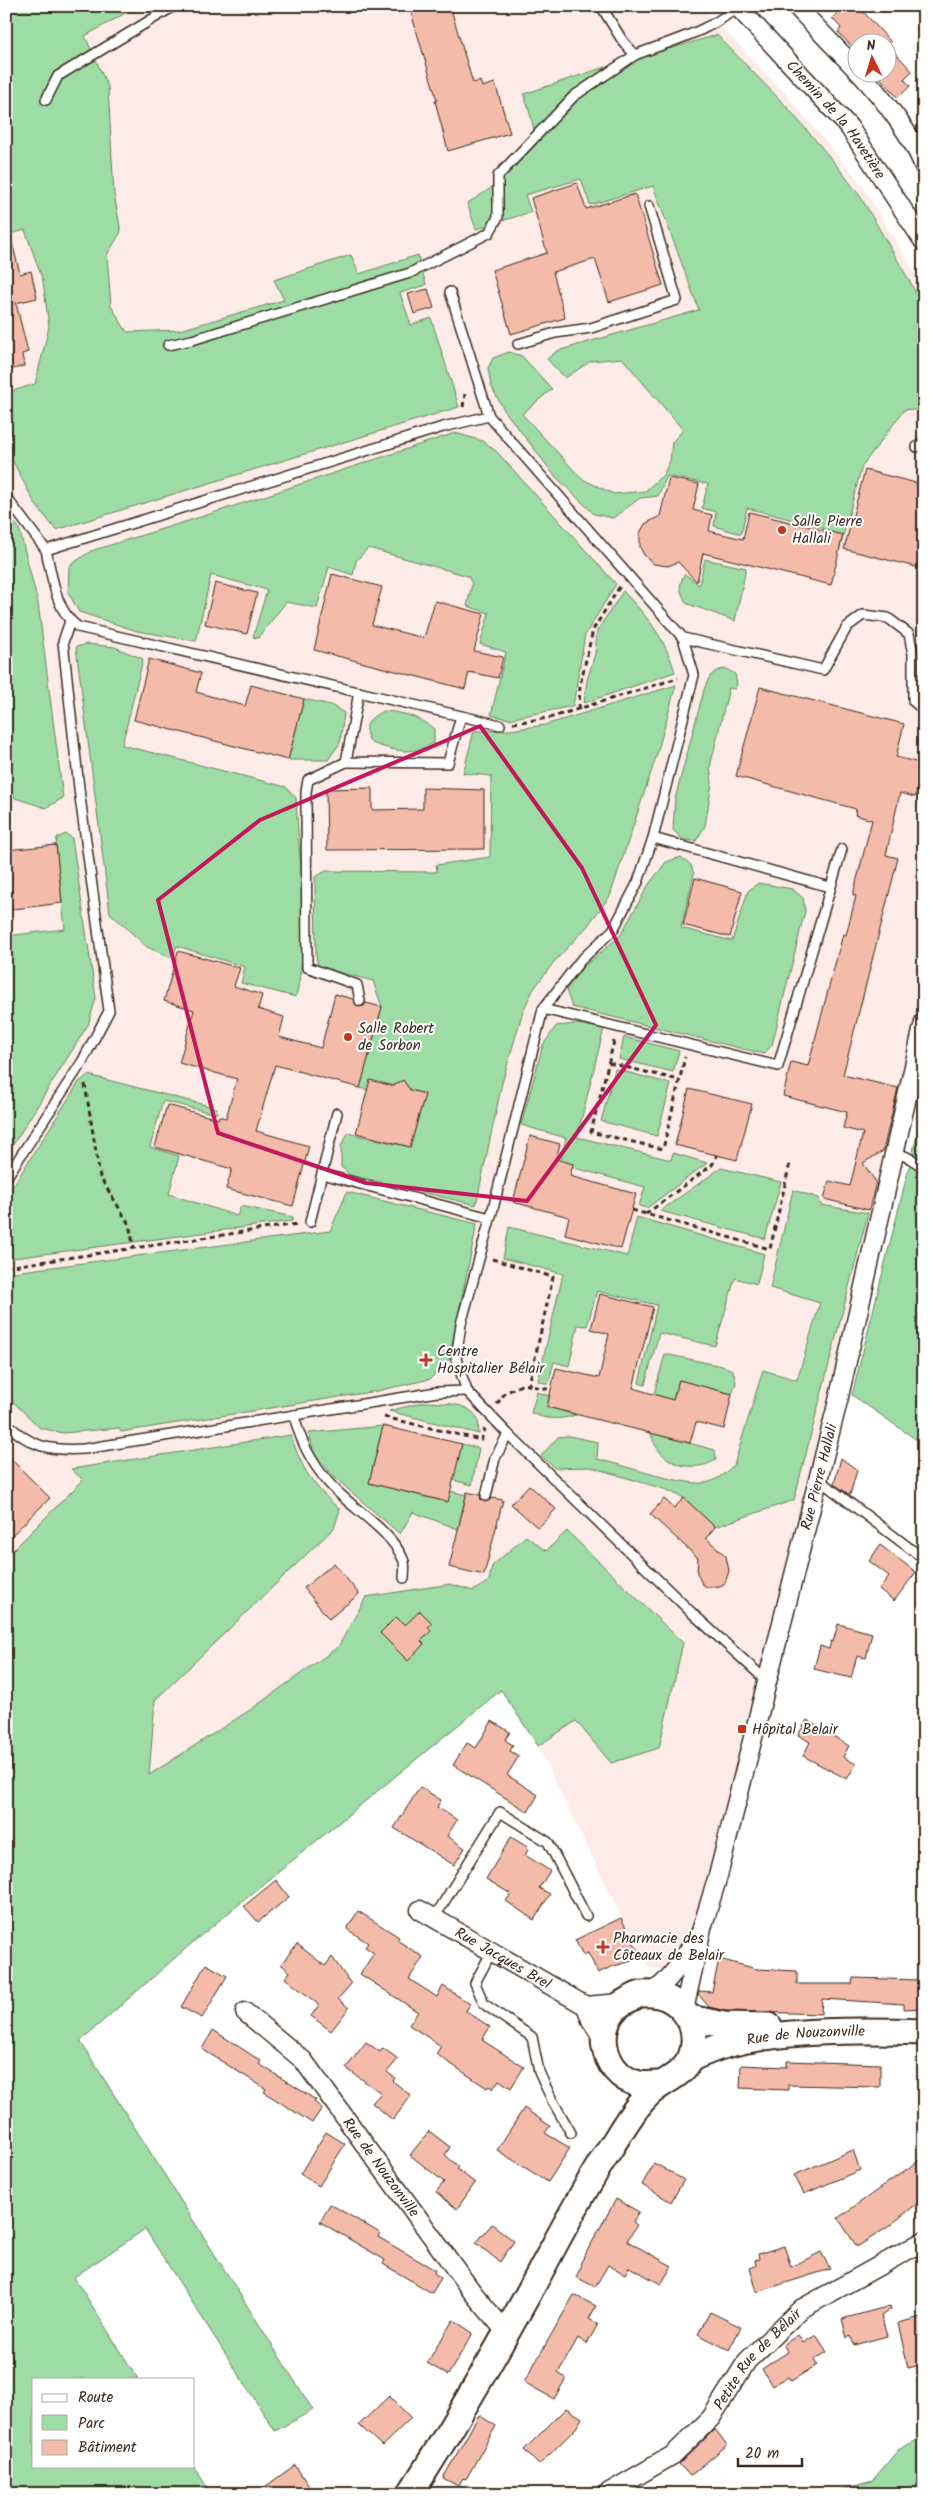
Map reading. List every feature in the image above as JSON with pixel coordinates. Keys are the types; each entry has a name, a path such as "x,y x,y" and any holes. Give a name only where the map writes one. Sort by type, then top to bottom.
{"main road":[{"path":"410,2494 445,2440 507,2333 598,2166 617,2124 622,2101 619,2074 605,2053 606,2023 620,2003 641,1994 660,1995 675,2002 687,2014 695,2040 690,2058 681,2072 671,2079 658,2084 639,2084 619,2074"},
{"path":"687,2014 724,2025 836,2025 879,2030"},
{"name":"Rue de Nouzonville","path":"690,2058 727,2045 768,2037 879,2030 924,2032"},
{"path":"598,2166 636,2108 658,2084"}],"street":[{"name":"Chemin de la Havetière","path":"737,6 849,127 923,240"},
{"path":"796,6 848,61"},
{"path":"867,82 919,153 924,167"},
{"name":"Rue Pierre Hallali","path":"687,2014 702,1928 718,1876 818,1480 924,1022"},
{"name":"Rue Jacques Brel","path":"427,1914 586,2006"},
{"name":"Rue Pierre Hallali","path":"650,1994 662,1986 675,1972 702,1928"},
{"path":"604,2040 591,2020 586,2006 620,2003"},
{"name":"Rue de Nouzonville","path":"245,2012 303,2060 473,2292 507,2333"},
{"name":"Petite Rue de Bélair","path":"606,2494 673,2454 710,2418 747,2361 801,2309 924,2242"}],"lane":[{"path":"46,100 58,76 174,6"},
{"path":"601,6 622,40 635,55"},
{"path":"168,345 192,340 410,272 489,233 498,217 498,176 574,96 635,55 729,15 737,6"},
{"path":"518,344 555,333 591,328 677,300 649,206"},
{"path":"450,292 489,416 683,638 694,675 653,838 638,882 613,930 580,961 542,1009 490,1218 461,1324 456,1359 468,1391 489,1415 692,1613 768,1682"},
{"path":"46,550 489,416"},
{"path":"6,497 46,550 56,593 70,621 78,627 500,726"},
{"path":"683,638 823,670 847,627 864,615 888,618 908,634 913,654 913,701 924,710"},
{"path":"6,1178 82,1062 109,1010 80,798 63,642 70,621"},
{"path":"346,762 359,692"},
{"path":"360,1001 357,985 307,967 306,792 308,780 346,762 448,763 461,716"},
{"path":"653,838 830,887"},
{"path":"542,1009 778,1066 842,849"},
{"path":"310,1222 337,1113"},
{"path":"894,1151 914,1160 924,1168"},
{"path":"322,1174 490,1218"},
{"path":"6,1423 21,1437 37,1446 61,1450 84,1449 436,1392 468,1391"},
{"path":"294,1415 298,1434 311,1461 330,1484 387,1537 404,1560 404,1578"},
{"path":"486,1496 495,1458 508,1434"},
{"path":"818,1480 924,1559"},
{"path":"427,1914 500,1812 548,1842 586,1916"},
{"path":"492,1951 475,1983 484,2004 532,2037 539,2072 552,2100 571,2132"}],"path":[{"path":"458,424 458,416 464,406 465,394 463,388"},
{"path":"579,709 580,685 592,630 622,584 628,590"},
{"path":"679,685 680,669"},
{"path":"500,726 549,718 680,678"},
{"path":"618,1027 591,1132 663,1149 688,1044"},
{"path":"82,1062 100,1177 129,1224 134,1248"},
{"path":"609,1063 679,1080"},
{"path":"646,1214 712,1165 717,1155"},
{"path":"632,1210 770,1249 790,1163"},
{"path":"6,1267 310,1222"},
{"path":"480,1256 553,1277 529,1385"},
{"path":"376,1402 379,1416 481,1440 489,1415 505,1393 523,1384 551,1390"}],"highlighted area":[{"path":"480,726 582,868 656,1025 527,1201 366,1183 218,1133 158,900 260,820"}],"shaded area":[{"name":"Centre Hospitalier Bélair","path":"6,6 701,6 782,90 862,185 924,289 924,1039 718,1876 675,1972 650,1968 642,1958 538,1746 501,1690 334,1815 6,2094"}],"green space":[{"path":"6,6 138,6 85,36 108,87 114,194 121,232 107,255 111,306 127,332 180,330 284,300 274,280 351,255 359,274 418,255 426,285 400,293 411,325 431,318 459,407 56,530 35,504 6,448 6,393 35,384 49,327 43,281 25,230 6,235"},
{"path":"717,35 787,107 860,196 924,307 924,411 905,409 862,466 840,548 821,543 824,528 747,508 741,534 714,526 716,512 702,508 708,484 667,476 658,496 640,498 613,518 594,514 555,476 504,410 491,386 488,368 493,358 509,352 522,356 552,389 522,414 582,479 614,494 645,491 663,475 670,461 672,442 683,430 622,358 591,361 565,378 547,359 557,351 699,310 653,186 590,205 581,179 525,195 531,212 476,229 467,203 497,183 527,152 534,132 524,94 596,70"},
{"path":"455,433 483,441 497,452 616,584 585,635 573,706 509,719 491,715 506,652 480,644 489,613 467,606 472,584 468,576 368,548 356,561 353,575 329,567 317,608 286,602 258,638 253,637 267,590 211,575 196,641 137,631 79,612 68,592 69,566 91,551 207,515"},
{"path":"6,514 19,528 38,603 63,798 46,808 15,798 6,773"},
{"path":"705,559 746,568 735,621 686,603 681,582 685,574 699,585"},
{"path":"623,591 654,628 666,648 675,672 584,703 587,680 595,654 597,631"},
{"path":"87,644 115,647 143,659 122,745 286,787 296,798 303,898 303,948 296,997 241,983 245,967 177,946 172,958 147,947 110,913 76,647"},
{"path":"726,669 735,674 737,684 735,689 729,688 710,767 712,783 705,826 696,841 683,840 673,830 675,799 704,690 709,678 714,673"},
{"path":"676,685 657,754 610,896 586,928 553,963 533,990 523,1011 502,1083 476,1205 350,1175 341,1167 341,1146 348,1133 410,1147 425,1094 410,1090 403,1080 382,1090 360,1088 382,1007 373,981 318,967 316,955 315,877 326,871 437,872 436,865 490,857 491,776 463,773 474,731 509,730 545,725"},
{"path":"304,699 331,705 344,713 340,743 328,760 288,760"},
{"path":"384,711 410,716 423,721 434,729 434,743 418,750 403,751 371,743 366,728 374,716"},
{"path":"66,834 72,838 96,998 88,1025 6,1156 6,936 65,929 56,845 57,838"},
{"path":"681,857 691,865 694,874 681,928 732,941 748,891 758,883 792,889 803,898 805,911 772,1045 764,1054 572,1007 566,990 582,968 620,936 649,884 666,862"},
{"path":"576,1024 604,1028 577,1137 671,1160 673,1153 707,1163 647,1208 639,1206 645,1187 560,1164 566,1138 521,1125 543,1045 556,1026"},
{"path":"624,1037 679,1051 673,1072 619,1059"},
{"path":"615,1069 671,1084 657,1136 601,1121"},
{"path":"88,1075 217,1108 216,1114 163,1101 150,1147 179,1156 169,1194 237,1216 241,1206 293,1217 292,1221 6,1259 6,1197 79,1082"},
{"path":"924,1107 924,1445 852,1395"},
{"path":"721,1168 781,1182 765,1239 660,1211"},
{"path":"793,1190 819,1198 821,1205 868,1213 794,1500 715,1527 684,1498 667,1490 591,1467 555,1468 541,1456 558,1437 569,1436 598,1442 597,1459 681,1481 704,1483 713,1481 734,1465 763,1370 797,1380 820,1303 770,1288"},
{"path":"347,1192 477,1224 449,1360 430,1379 377,1391 121,1432 119,1428 63,1433 40,1428 6,1395 6,1273 330,1231"},
{"path":"637,1217 764,1254 757,1284 735,1278 715,1346 659,1333 645,1385 639,1383 657,1305 597,1291 587,1326 578,1325 569,1366 554,1362 548,1384 538,1381 563,1274 503,1258 509,1227 627,1256"},
{"path":"665,1354 733,1370 736,1383 732,1394 679,1380 673,1400 654,1394"},
{"path":"537,1392 549,1396 547,1407 576,1415 554,1418 531,1413"},
{"path":"425,1402 454,1404 468,1409 477,1418 479,1434 389,1411"},
{"path":"383,1426 369,1483 447,1502 450,1491 466,1495 458,1529 413,1512 400,1534 334,1477 314,1453 309,1433"},
{"path":"651,1433 715,1450 716,1460 696,1466 676,1463 660,1452 654,1443"},
{"path":"291,1435 304,1468 322,1493 340,1510 334,1528 155,1700 149,1775 250,1710 338,1647 366,1597 450,1584 473,1591 489,1581 492,1566 526,1536 546,1551 567,1531 683,1643 659,1748 611,1763 576,1721 538,1746 501,1690 199,1937 80,2041 313,2410 275,2431 145,2229 74,2277 137,2378 32,2378 32,2468 195,2468 211,2494 6,2494 6,2109 13,2104 6,2102 6,1557 83,1480 71,1469"},
{"path":"462,1444 479,1448 472,1485 449,1479"},
{"path":"924,2436 924,2494 825,2494 872,2481 898,2450"}],"building":[{"path":"409,6 450,6 473,83 480,81 482,87 495,83 510,133 448,151 435,101 437,100"},
{"path":"845,6 858,6 882,32 848,32 848,42 838,32 841,28 832,18"},
{"path":"898,56 912,71 904,79 910,86 898,98 884,82 898,82"},
{"path":"577,183 586,209 635,194 663,285 609,302 595,259 553,272 565,318 511,334 492,270 547,253 531,198"},
{"path":"12,242 20,274 31,271 37,298 16,303 28,352 22,354 24,366 6,371 6,243"},
{"path":"428,289 434,308 414,314 408,294"},
{"path":"865,470 924,485 924,569 844,549"},
{"name":"Salle Pierre Hallali","path":"669,478 699,484 693,510 712,515 709,531 743,539 749,512 843,535 831,585 703,553 697,582 678,562 668,566 654,564 644,555 640,547 640,533 645,524 660,516"},
{"path":"332,574 382,587 372,625 424,638 435,601 484,614 474,651 503,657 498,678 469,672 465,689 314,650"},
{"path":"215,583 257,593 247,634 205,624"},
{"path":"149,659 201,673 196,692 245,706 251,685 304,699 288,760 134,720"},
{"path":"760,687 904,724 896,757 924,764 915,797 900,793 886,855 898,858 843,1075 898,1088 883,1151 863,1163 876,1182 869,1210 824,1199 829,1181 850,1186 863,1133 843,1128 847,1112 783,1096 791,1062 808,1066 843,934 846,935 856,896 853,895 872,820 855,815 856,809 736,776"},
{"path":"372,788 372,810 423,809 423,788 484,790 484,849 327,850 326,789"},
{"path":"56,845 62,903 6,910 6,850"},
{"path":"695,878 742,891 730,937 683,925"},
{"path":"178,951 240,968 234,986 262,995 258,1009 284,1017 279,1037 321,1048 335,994 353,999 358,1007 364,1006 366,1003 382,1007 360,1088 275,1065 256,1131 309,1146 293,1206 226,1189 232,1169 155,1147 167,1105 218,1119 219,1116 226,1118 237,1079 179,1063 194,1010 164,1001"},
{"path":"370,1080 393,1086 403,1080 410,1090 425,1094 410,1147 356,1133"},
{"path":"689,1089 752,1104 737,1160 675,1145"},
{"path":"530,1136 560,1144 556,1159 573,1164 570,1176 636,1194 621,1249 565,1234 569,1217 513,1202"},
{"path":"600,1294 653,1307 633,1388 673,1400 679,1380 732,1394 724,1429 696,1422 690,1443 547,1407 556,1368 599,1378 609,1334 591,1329"},
{"path":"383,1426 462,1444 448,1502 369,1483"},
{"path":"6,1454 50,1498 6,1541"},
{"path":"841,1458 857,1470 850,1495 834,1484"},
{"path":"529,1485 556,1509 538,1528 511,1504"},
{"path":"467,1492 480,1495 481,1500 485,1502 492,1498 503,1500 484,1575 449,1567"},
{"path":"684,1498 715,1527 706,1538 726,1556 729,1571 725,1583 720,1586 707,1587 702,1584 697,1573 698,1558 650,1514 664,1499 674,1508"},
{"path":"880,1545 916,1572 894,1601 879,1589 889,1576 869,1561"},
{"path":"334,1563 359,1594 329,1619 304,1588"},
{"path":"420,1611 432,1623 428,1627 431,1631 421,1641 424,1644 408,1661 380,1633 396,1617 405,1625"},
{"path":"838,1624 872,1633 866,1658 857,1656 851,1678 814,1669 820,1646 829,1649"},
{"path":"807,1720 849,1746 843,1757 856,1764 847,1779 803,1756 810,1742 798,1735"},
{"path":"492,1721 510,1732 505,1740 513,1745 510,1751 519,1756 507,1775 538,1795 528,1812 453,1765 467,1743 476,1748"},
{"path":"420,1787 441,1800 437,1807 457,1820 447,1836 465,1848 454,1865 394,1828"},
{"path":"511,1837 529,1848 525,1855 550,1871 539,1888 550,1894 534,1920 506,1901 511,1894 486,1879"},
{"path":"276,1880 289,1897 258,1922 244,1906"},
{"path":"358,1911 399,1937 397,1940 423,1957 409,1979 437,1997 443,1986 470,2004 466,2011 490,2027 482,2040 524,2067 511,2088 499,2080 493,2089 489,2086 487,2088 436,2054 441,2046 409,2025 418,2012 360,1974 374,1953 365,1947 368,1943 347,1929"},
{"name":"Pharmacie des Côteaux de Belair","path":"621,1918 642,1958 598,1973 588,1953 583,1955 575,1940"},
{"path":"297,1944 325,1966 332,1957 351,1984 338,1999 349,2008 331,2031 311,2016 319,2005 285,1978 290,1972 281,1964"},
{"path":"719,1959 757,1969 797,1971 797,1984 852,1984 853,1978 918,1980 918,1986 924,1986 924,2008 904,2009 904,2004 822,1999 821,2014 726,2011 709,2007 698,1994 699,1991 712,1992"},
{"path":"206,1964 227,1976 202,2018 181,2007"},
{"path":"213,2030 261,2061 259,2064 316,2100 314,2102 322,2108 312,2123 264,2092 266,2089 202,2049"},
{"path":"366,2042 380,2052 383,2048 398,2059 387,2072 395,2078 393,2081 411,2096 393,2120 372,2103 381,2093 346,2068"},
{"path":"787,2061 880,2064 880,2087 788,2085 788,2090 740,2088 741,2065 787,2067"},
{"path":"524,2108 550,2126 545,2133 570,2148 548,2182 497,2150"},
{"path":"429,2131 450,2147 445,2155 459,2167 457,2169 475,2183 457,2209 436,2192 444,2182 410,2155"},
{"path":"326,2132 345,2144 319,2186 300,2174"},
{"path":"853,2150 860,2170 804,2194 794,2175"},
{"path":"924,2157 924,2198 888,2227 857,2247 838,2218"},
{"path":"654,2163 684,2180 671,2202 642,2185"},
{"path":"616,2199 639,2212 633,2222 637,2225 627,2241 672,2266 661,2284 629,2267 625,2274 608,2265 595,2287 576,2277 582,2265 580,2264"},
{"path":"330,2204 380,2233 378,2237 435,2270 434,2273 441,2278 432,2293 383,2264 385,2260 320,2222"},
{"path":"492,2224 514,2241 500,2262 476,2243"},
{"path":"784,2246 791,2267 821,2252 830,2269 757,2292 750,2268 756,2266 755,2260 759,2259 758,2254"},
{"path":"574,2295 596,2306 589,2319 598,2324 587,2344 578,2338 558,2373 566,2378 554,2399 524,2382"},
{"path":"890,2306 891,2309 881,2316 887,2336 854,2345 851,2336 847,2338 842,2319"},
{"path":"710,2312 741,2327 729,2350 698,2334"},
{"path":"921,2317 924,2328 924,2364 908,2368 898,2323"},
{"path":"453,2320 473,2333 448,2375 427,2363"},
{"path":"798,2335 803,2343 816,2335 827,2352 814,2360 817,2365 791,2381 788,2377 772,2386 762,2369 788,2352 783,2345"},
{"path":"389,2396 411,2418 382,2446 359,2425"},
{"path":"566,2408 582,2418 576,2428 539,2465 524,2450"},
{"path":"479,2415 496,2426 466,2479 463,2478 458,2486 443,2478"},
{"path":"715,2429 727,2445 690,2476 679,2464"},
{"path":"295,2465 314,2494 255,2494"}],"place":[{"name":"Salle Pierre Hallali","path":"782,530"},
{"name":"Salle Robert de Sorbon","path":"348,1037"},
{"name":"Centre Hospitalier Bélair","path":"426,1360"},
{"name":"Hôpital Belair","path":"742,1729"},
{"name":"Pharmacie des Côteaux de Belair","path":"603,1947"}]}
